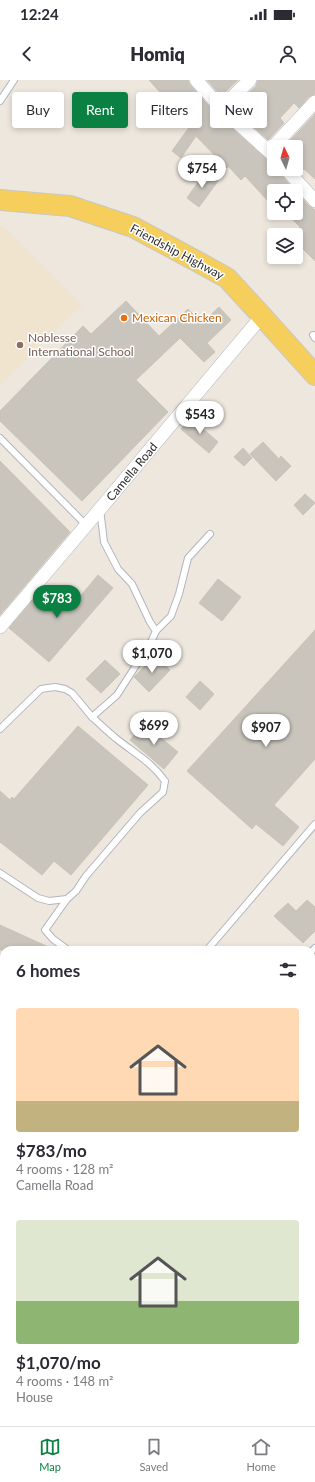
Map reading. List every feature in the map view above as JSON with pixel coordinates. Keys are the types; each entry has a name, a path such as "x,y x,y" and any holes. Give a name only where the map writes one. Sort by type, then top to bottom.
{"main road":[{"name":"Friendship Highway","path":"0,200 70,206 133,227 227,278 315,375"}],"street":[{"path":"196,80 210,96"},
{"path":"238,92 250,80"},
{"path":"283,140 315,102"},
{"path":"243,128 267,150"},
{"path":"292,176 315,201"},
{"name":"Camella Road","path":"0,627 262,316"}],"lane":[{"path":"0,101 14,80"},
{"path":"0,438 86,525"},
{"path":"100,510 104,542 118,568 132,584 150,622 156,631"},
{"path":"92,717 117,695 151,642 156,631 171,616 188,558 210,534"},
{"path":"0,729 41,689 55,687 65,689 72,693 92,717 119,741 144,758 157,770 165,781 163,792 140,813 86,876 76,890 67,899 45,930 53,939 63,946"},
{"path":"210,946 315,824"},
{"path":"0,873 38,898 49,901 67,899"}],"shaded area":[{"name":"Noblesse International School","path":"0,226 3,226 82,305 0,385"}],"building":[{"path":"149,80 188,80 196,92 160,92"},
{"path":"207,80 238,80 225,92 218,92"},
{"path":"258,80 315,80 315,94 309,97 299,108 294,103 280,118 284,123 268,140 255,128 267,128 267,92 249,92 256,86"},
{"path":"202,98 210,107 210,128 232,128 267,160 267,176 282,176 289,184 267,184 267,200 245,176 241,180 228,166 227,168 196,136 181,158 172,151 189,128 202,128"},
{"path":"315,114 315,179 304,169 303,170 303,140 291,140"},
{"path":"205,172 218,181 199,207 187,198"},
{"path":"303,200 315,210 315,261 303,249 303,228 299,228 300,227 293,220 303,220"},
{"path":"126,301 159,336 188,309 202,323 219,307 231,320 207,343 215,352 204,362 180,338 136,380 168,412 82,501 0,421 0,411 83,326 91,334"},
{"path":"191,418 218,442 209,453 181,429"},
{"path":"263,442 279,459 281,456 291,466 276,481 250,454"},
{"path":"243,448 252,458 244,466 234,457"},
{"path":"0,461 70,532 0,615"},
{"path":"305,494 315,503 303,515 294,505"},
{"path":"98,575 113,588 49,662 9,628 42,589 68,611"},
{"path":"218,579 241,597 222,621 199,603"},
{"path":"315,630 315,759 274,805 299,827 283,846 256,824 252,829 187,771"},
{"path":"155,656 170,670 149,692 134,677"},
{"path":"105,660 120,674 101,693 86,679"},
{"path":"200,681 214,694 200,710 186,697"},
{"path":"144,724 178,752 164,769 130,740"},
{"path":"78,726 148,785 71,875 54,861 42,875 0,842 0,791 10,800 12,797 14,799"},
{"path":"307,900 315,907 315,931 303,943 274,916 288,903 296,911"},
{"path":"0,925 46,946 0,946"}],"place":[{"name":"Mexican Chicken","path":"124,318"},
{"name":"Noblesse International School","path":"20,345"}]}
